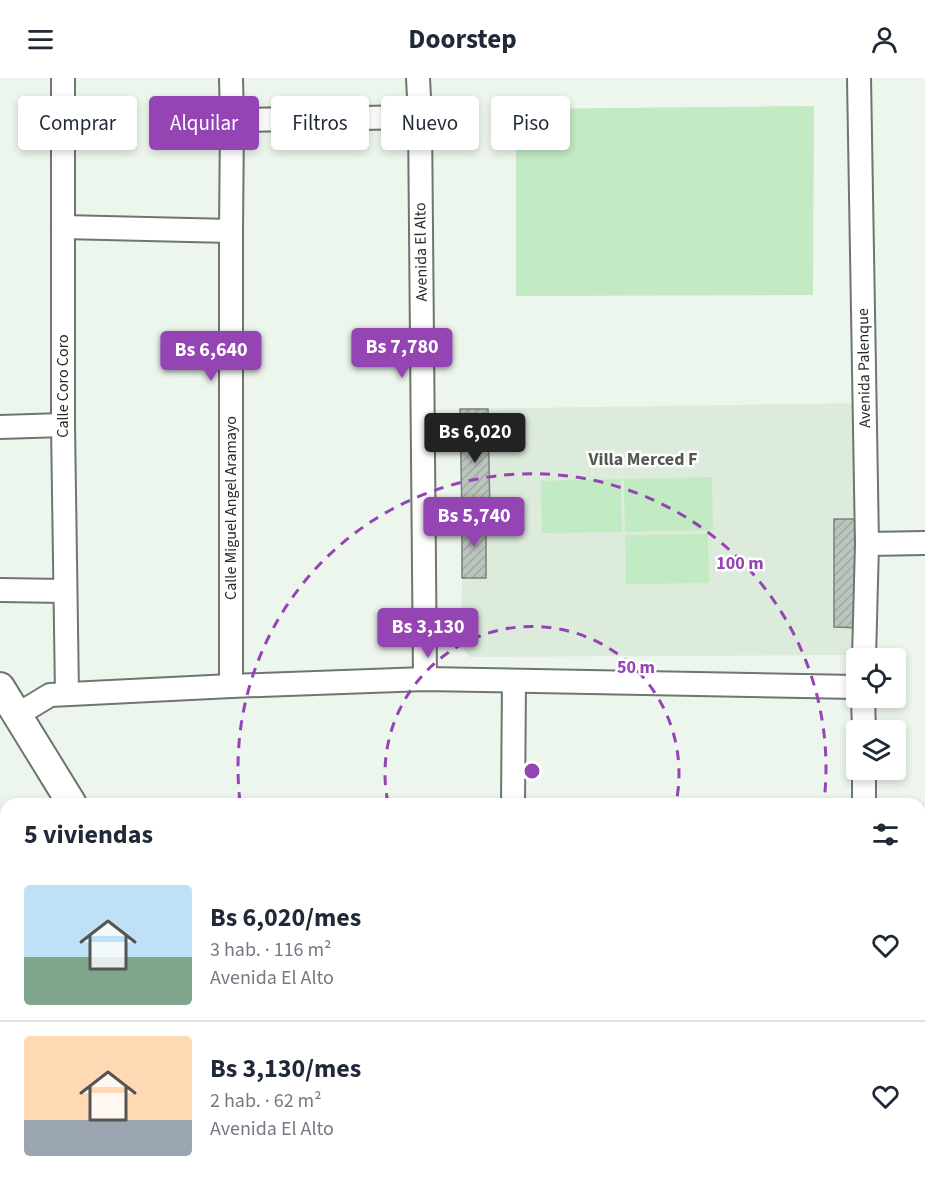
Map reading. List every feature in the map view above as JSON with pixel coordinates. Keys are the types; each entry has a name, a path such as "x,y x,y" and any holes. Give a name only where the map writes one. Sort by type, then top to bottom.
{"street":[{"name":"Calle Coro Coro","path":"63,78 63,425 67,694"},
{"name":"Calle Miguel Angel Aramayo","path":"231,78 231,96"},
{"name":"Avenida El Alto","path":"418,78 419,96"},
{"name":"Avenida Palenque","path":"859,78 867,544 864,648"},
{"path":"259,120 381,118"},
{"name":"Calle Miguel Angel Aramayo","path":"231,686 232,150"},
{"name":"Avenida El Alto","path":"420,150 425,679"},
{"path":"63,227 231,231"},
{"path":"0,427 63,425"},
{"path":"867,544 925,543"},
{"path":"0,590 65,591"},
{"path":"17,715 50,694 425,679 846,687"},
{"path":"513,798 514,681"},
{"path":"0,687 68,798"},
{"path":"864,780 864,798"}],"shaded area":[{"path":"861,403 862,645 858,648 846,648 846,655 470,657 461,646 460,409"}],"green space":[{"path":"814,106 813,295 516,296 516,150 570,150 570,108"},
{"path":"712,477 713,530 625,532 624,479"},
{"path":"621,479 622,532 542,533 541,481"},
{"path":"708,534 709,583 626,584 625,535"}],"building":[{"path":"460,409 488,409 490,519 462,519"},
{"path":"462,519 486,519 486,578 462,578"},
{"path":"834,519 860,519 861,628 834,627"}],"district":[{"name":"Villa Merced F","path":"643,459"}]}
